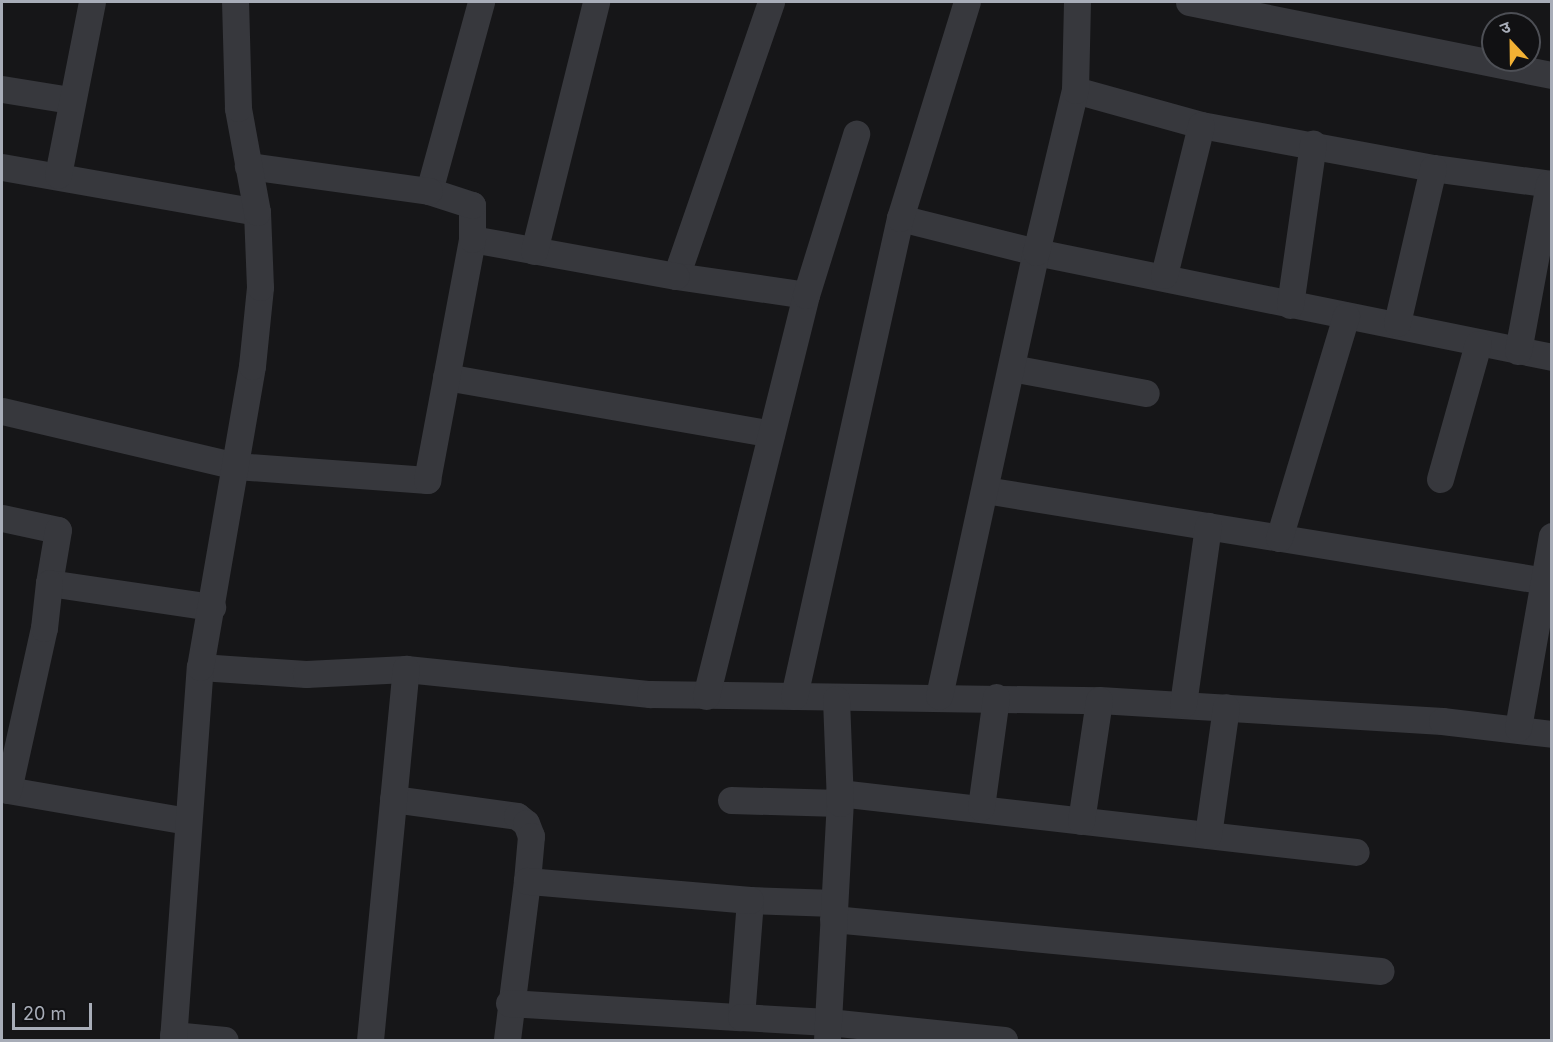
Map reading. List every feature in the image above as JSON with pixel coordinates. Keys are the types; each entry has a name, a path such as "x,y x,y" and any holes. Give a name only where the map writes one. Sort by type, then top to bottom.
{"street":[{"path":"58,175 70,100 92,2"},
{"path":"225,1041 173,1038 187,820 200,667 237,466 260,287 257,212 248,166 234,60 235,2"},
{"path":"429,191 481,2"},
{"path":"534,251 593,2"},
{"path":"676,276 771,2"},
{"path":"794,696 900,219 967,2"},
{"path":"939,696 1036,252 1075,90 1077,2"},
{"path":"1189,2 1551,75"},
{"path":"2,88 70,100"},
{"path":"1075,90 1201,125 1433,168 1550,184 1518,351"},
{"path":"1164,275 1201,125"},
{"path":"706,696 806,295 856,134"},
{"path":"1290,304 1313,144"},
{"path":"2,411 237,466 427,480 472,239 472,205 429,191 248,166"},
{"path":"2,167 58,175 257,212"},
{"path":"1397,323 1433,168"},
{"path":"900,219 1036,252 1164,275 1346,316 1397,323 1478,344 1551,357"},
{"path":"472,239 676,276 806,295"},
{"path":"1279,538 1346,316"},
{"path":"1440,479 1478,344"},
{"path":"1012,368 1146,393"},
{"path":"446,377 771,434"},
{"path":"985,490 1548,582"},
{"path":"2,518 58,530 44,628 5,790 187,820"},
{"path":"1183,704 1208,526"},
{"path":"1518,728 1548,582 1551,536"},
{"path":"49,583 212,607"},
{"path":"200,667 306,674 406,669 650,694 794,696 836,699 996,697 1183,704 1518,728 1551,734"},
{"path":"370,1041 406,669"},
{"path":"981,807 996,697"},
{"path":"827,1031 840,798 836,699"},
{"path":"1081,820 1098,700"},
{"path":"1208,835 1226,707"},
{"path":"731,800 840,798 981,807 1356,852"},
{"path":"393,799 517,816 526,823 531,836 527,881 509,1003 507,1041"},
{"path":"527,881 750,900 1381,970"},
{"path":"741,1017 750,900"},
{"path":"509,1003 741,1017 827,1031 1004,1041"}]}
